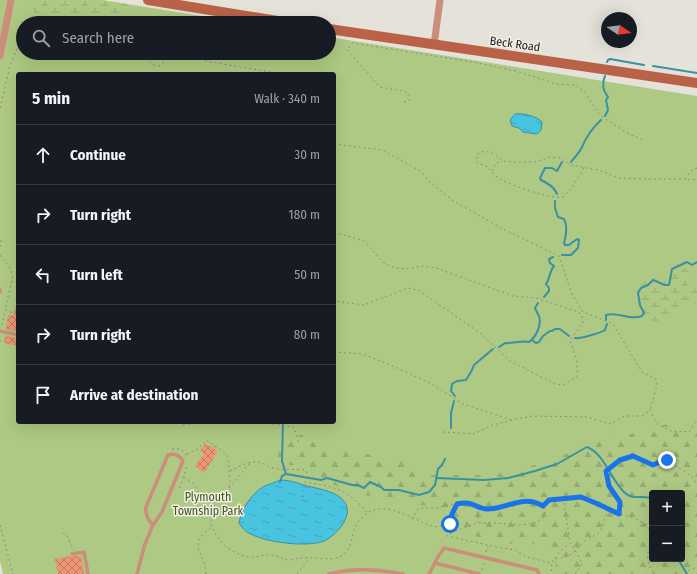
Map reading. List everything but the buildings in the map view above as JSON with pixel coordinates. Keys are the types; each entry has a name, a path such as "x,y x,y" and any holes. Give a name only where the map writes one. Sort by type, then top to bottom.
{"main road":[{"path":"148,0 247,16"},
{"name":"Beck Road","path":"336,30 697,83"}],"street":[{"path":"0,56 11,0"},
{"path":"434,45 440,0"}],"lane":[{"path":"1,331 16,334"},
{"path":"137,574 145,544 153,526 162,512 183,461 180,456 174,454 168,455 146,507 145,512 153,526"},
{"path":"429,574 444,548 537,570 540,574"},
{"path":"73,554 84,552 88,574"},
{"path":"435,563 479,574"},
{"path":"328,574 349,570 367,569 384,570 403,574"}],"path":[{"path":"404,102 410,100 409,94 380,87 347,50 352,44 473,62 516,71 556,84 575,85 585,92 601,116 627,133 643,140"},
{"path":"0,108 10,66 16,52"},
{"path":"147,60 154,65 159,66 164,60"},
{"path":"203,60 270,72"},
{"path":"336,144 382,150 420,172 452,200 501,228 559,256 572,294 583,312 613,324 642,372 656,379 650,410 642,416 625,416 610,424 587,417 533,416 494,425 474,434 443,432"},
{"path":"503,161 494,154 484,151 477,154 477,162 487,166 497,178 515,186 558,198 563,197 573,186 584,168"},
{"path":"492,171 496,163 503,161 536,162 550,157 560,158 571,165 619,178 643,180 697,180"},
{"path":"685,179 692,170 697,168"},
{"path":"336,233 364,241 385,264 396,268 407,269 422,266 436,268 513,296 536,298 576,311 582,316 583,323 570,340 577,361 577,376 564,385 555,384 510,361 480,333 418,290 408,288 364,305 336,301"},
{"path":"0,247 2,237"},
{"path":"0,255 9,266 13,276 5,310 0,342"},
{"path":"5,310 16,314"},
{"path":"336,352 362,354 386,363 430,383 463,404 512,420"},
{"path":"650,410 658,425 672,431 689,432 697,420"},
{"path":"272,424 294,427 299,443"},
{"path":"186,455 198,449 206,440 226,453 229,459 230,482 228,488"},
{"path":"619,514 620,502 609,486 606,471 620,460 633,456 653,465 667,460 691,476 697,484"},
{"path":"229,471 255,462 280,470 305,470 307,473 304,497"},
{"path":"250,463 228,488 212,510 211,515 211,527 218,539 239,554 248,557 274,555 288,560 311,557 334,558 343,555 348,550 358,523 368,514 380,509 399,511 412,519 424,522 434,527 445,526 455,531"},
{"path":"184,477 194,484 207,507 212,510"},
{"path":"305,481 330,486 343,491 357,501 368,514"},
{"path":"301,496 306,497"},
{"path":"543,506 549,500 566,500 581,497 649,525"},
{"path":"412,519 418,508 435,508 448,504 464,502 487,509 531,500 543,506 545,511 544,517 535,523 521,525 478,523 455,531 447,536 502,548 510,548 522,552 528,557 551,563"},
{"path":"566,500 564,502 570,543 582,564 575,574"},
{"path":"455,531 450,524 452,514 457,504"},
{"path":"478,523 480,507"},
{"path":"554,559 573,554 586,540 599,533 606,514 610,509"},
{"path":"644,524 650,531 651,543 648,553 648,561 654,574"},
{"path":"0,525 13,574"},
{"path":"206,574 206,568 197,543 198,539 211,527"},
{"path":"63,533 67,535 71,542 73,554"},
{"path":"551,574 551,563 558,553 570,543"},
{"path":"297,574 311,557"},
{"path":"686,572 697,567"}],"green space":[{"name":"Plymouth Township Park","path":"0,0 102,0 201,16 16,16 16,60 336,60 336,38 697,96 697,574 3,574 0,561"},
{"path":"38,0 97,0 127,4 128,16 37,16 35,15 33,5"},
{"path":"677,264 685,268 695,289 697,289 697,302 668,314 660,323 650,324 644,320 636,302 637,289 643,280 655,278 664,282 667,279 670,268"},
{"path":"651,423 692,428 697,424 697,574 560,574 551,554 525,539 510,544 474,536 459,522 445,513 416,503 369,496 315,479 312,468 277,463 279,446 287,433 299,433 316,444 408,462 430,475 492,475 535,465 616,436 645,432"}],"water":[{"path":"515,114 530,115 537,118 542,122 541,130 537,134 523,132 519,128 512,126 510,120"},
{"path":"280,480 326,490 341,498 346,504 347,516 335,534 324,541 296,544 263,539 246,531 239,523 247,503 259,490"}],"waterway":[{"path":"607,62 610,59 644,65"},
{"path":"653,66 697,73"},
{"path":"605,76 604,87 608,97 606,100 608,110 605,116"},
{"path":"571,162 580,151 589,133 601,120"},
{"path":"557,194 553,187 540,178 545,168 552,168 557,171 562,162"},
{"path":"555,201 555,208 558,217 564,219 566,225 565,245 569,245 577,239 579,240 578,248 571,255 562,255"},
{"path":"544,297 549,291 546,284 554,266 550,263 549,259 553,257"},
{"path":"606,320 606,315 610,314 633,317 642,316 644,313 640,305 638,293 641,288 648,285 653,280 669,285 672,269 687,262 692,265 697,262"},
{"path":"499,347 505,343 523,341 529,342 532,340 540,323 540,319 535,308 538,303"},
{"path":"575,338 585,337 603,331 605,330 607,324"},
{"path":"532,340 536,343 539,342 543,336 555,329 560,329 569,336"},
{"path":"455,396 451,391 452,384 457,381 466,380 474,365 493,349"},
{"path":"451,428 451,413 454,401"},
{"path":"283,424 282,461 286,474"},
{"path":"437,478 484,480 508,478 557,464 587,447 599,455 620,488 625,493 631,497 649,498"},
{"path":"286,474 321,480 327,478 352,485 358,485 364,488 370,482 384,490 399,490 419,495 429,492 435,485 438,469 445,459"},
{"path":"280,482 282,476 286,474"},
{"path":"680,562 687,574"}],"route":[{"path":"450,524 452,514 457,504 464,502 487,509 531,500 543,506 549,500 566,500 581,497 619,514 620,502 609,486 608,478 605,473 606,471 620,460 633,456 653,465 667,460"}]}
